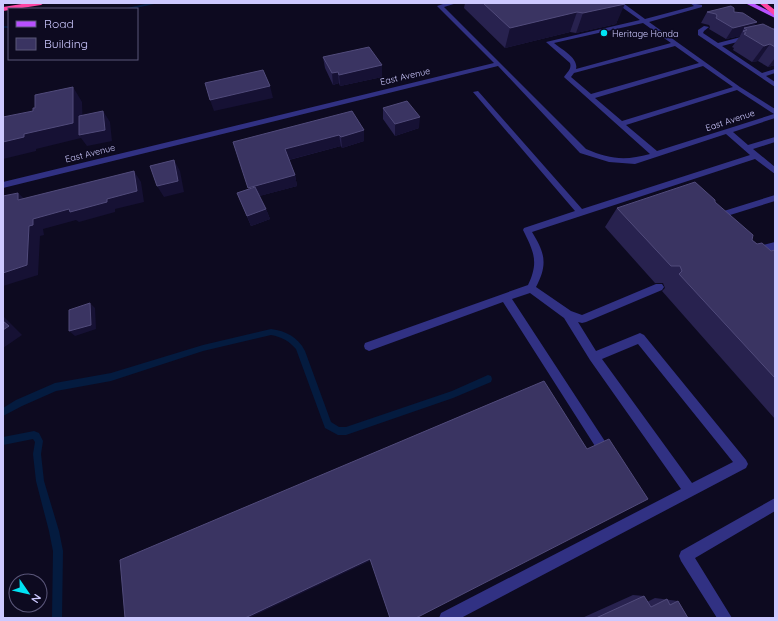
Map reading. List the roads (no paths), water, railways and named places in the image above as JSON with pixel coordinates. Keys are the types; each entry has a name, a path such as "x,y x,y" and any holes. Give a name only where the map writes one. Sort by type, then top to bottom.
{"highway":[{"path":"9,8 41,3"},
{"path":"762,3 775,15"}],"main road":[{"path":"748,3 775,15"},
{"path":"756,3 775,15"}],"street":[{"path":"454,3 440,6 498,64"},
{"path":"619,3 738,88 775,112"},
{"path":"655,154 567,77 572,72 574,66 573,62 550,42 644,21 700,6 693,3"},
{"path":"706,27 701,30 700,34 775,85"},
{"path":"717,45 773,32"},
{"path":"572,72 676,44"},
{"name":"East Avenue","path":"3,185 498,64 583,151 600,158 616,162 635,161 775,116"},
{"path":"589,97 704,64"},
{"path":"761,75 775,71"},
{"path":"620,124 738,88"},
{"path":"476,92 581,213"},
{"path":"727,131 775,171"},
{"path":"747,148 775,139"},
{"path":"369,346 531,288 539,272 539,250 527,230 756,156"},
{"path":"703,220 775,198"},
{"path":"745,254 775,245"},
{"path":"531,288 568,315 582,319 659,287"},
{"path":"505,297 611,461"},
{"path":"568,315 594,357 690,491"},
{"path":"446,618 643,510 690,491 742,464 640,338 594,357"},
{"path":"725,618 686,556 775,504"}],"waterway":[{"path":"130,8 157,3"},
{"path":"3,27 8,27"},
{"path":"3,412 55,387 111,377 203,348 271,332 281,334 289,338 301,351 328,425 338,431 346,431 453,394 488,379"},
{"path":"3,441 34,435 39,441 37,454 40,481 58,551 57,618"}],"place":[{"name":"Heritage Honda","path":"604,33"}]}
